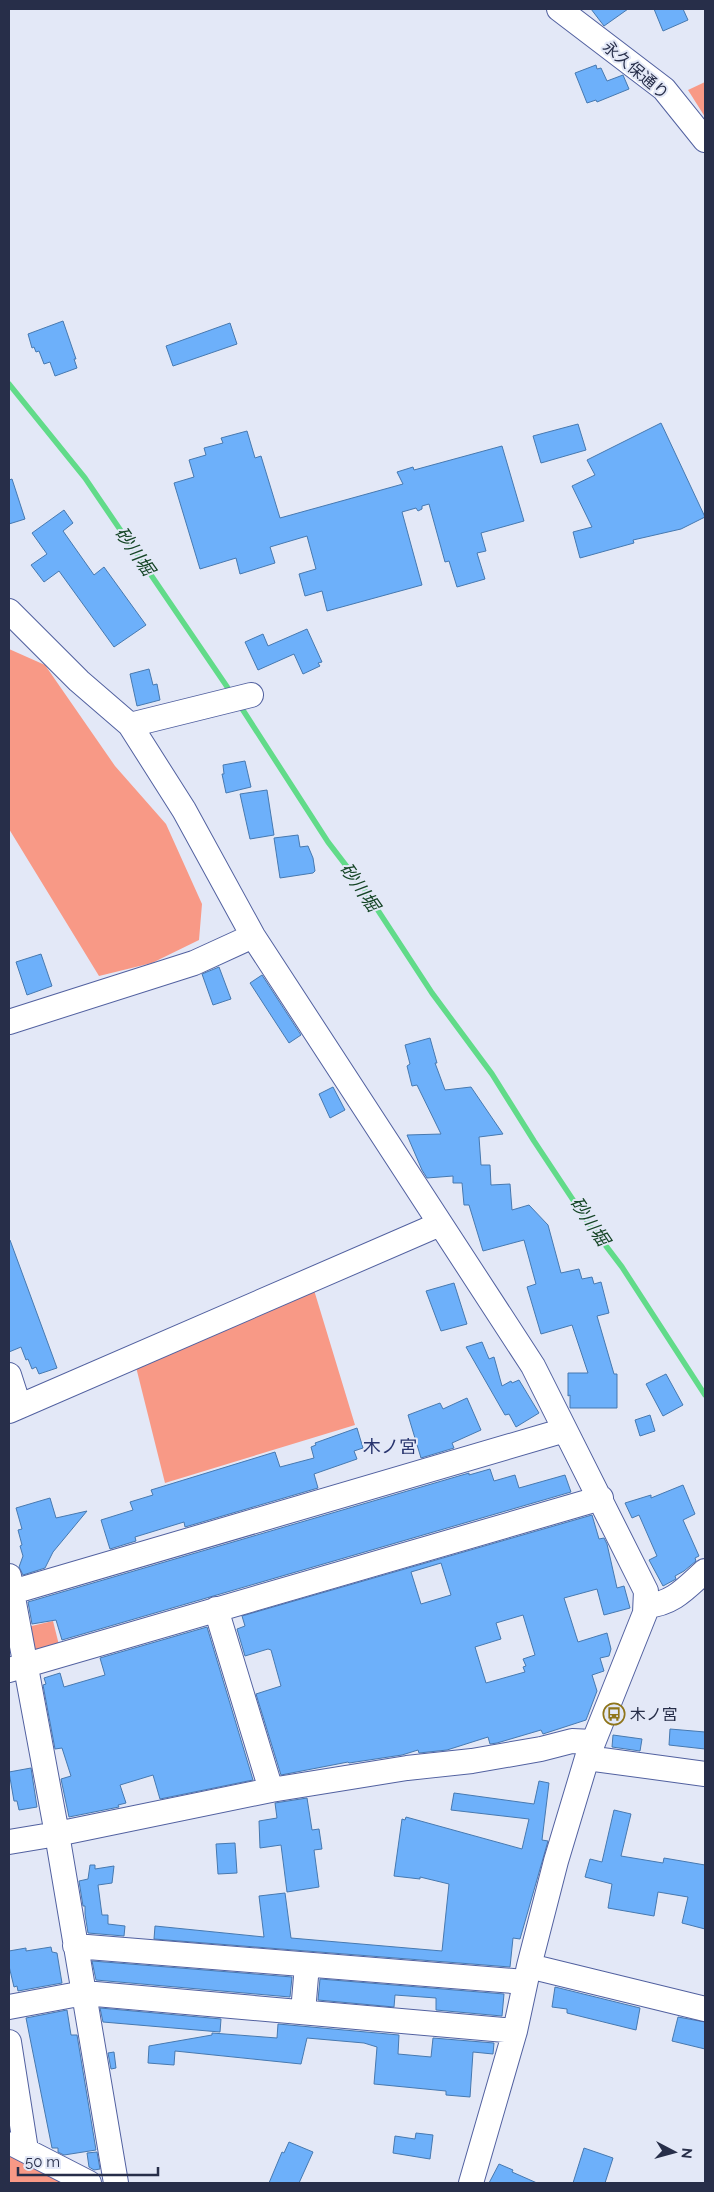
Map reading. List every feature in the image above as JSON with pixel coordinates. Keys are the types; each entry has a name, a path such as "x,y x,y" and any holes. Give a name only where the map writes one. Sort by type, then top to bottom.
{"street":[{"name":"永久保通り","path":"559,9 664,89 705,140"},
{"path":"9,612 79,681 130,725 184,810 253,936 533,1366 646,1590 646,1606 590,1750 556,1861 527,1974 515,2031 471,2183"},
{"path":"130,725 251,695"},
{"path":"9,1022 194,963 253,936"},
{"path":"9,1375 14,1409 440,1224"},
{"path":"116,2183 57,1834 17,1668 10,1587 565,1430"},
{"path":"17,1668 601,1498"},
{"path":"646,1606 661,1605 674,1598 705,1571"},
{"path":"216,1609 271,1790"},
{"path":"9,1842 271,1790 407,1768 472,1761 540,1749 572,1740 590,1750 705,1774"},
{"path":"75,1946 307,1965 527,1974 705,2009"},
{"path":"303,2012 307,1965"},
{"path":"9,2007 84,1993 515,2031"},
{"path":"9,2042 17,2146 89,2183"}],"shaded area":[{"path":"705,82 705,117 688,90"},
{"path":"9,649 45,665 115,766 166,824 202,904 199,940 152,963 99,976 9,829"},
{"path":"314,1290 355,1425 165,1483 136,1367 255,1318"},
{"path":"53,1621 59,1645 32,1653 23,1628"},
{"path":"9,2155 65,2183 9,2183"}],"building":[{"path":"591,9 628,9 604,26"},
{"path":"654,9 683,9 688,20 663,31"},
{"path":"596,65 597,69 601,68 607,81 623,75 629,89 597,102 596,100 587,103 575,73"},
{"path":"63,321 76,359 74,359 77,368 55,376 50,362 44,364 39,351 36,352 34,347 32,348 28,334"},
{"path":"230,323 237,344 173,366 166,346"},
{"path":"661,423 705,517 681,529 633,540 634,543 580,558 573,532 592,527 572,486 595,475 587,460"},
{"path":"578,424 586,450 541,463 533,436"},
{"path":"247,431 255,458 261,456 280,518 403,484 397,472 413,467 414,470 502,446 524,521 481,533 486,551 477,553 485,579 457,587 449,561 445,562 429,504 422,506 422,509 418,511 416,508 402,512 422,585 327,611 322,591 305,596 299,574 316,569 307,536 270,547 275,563 240,574 236,558 200,569 174,483 194,477 189,460 206,455 204,448 223,443 221,438"},
{"path":"12,479 25,519 9,524 9,480"},
{"path":"64,510 73,523 63,531 94,575 104,567 146,625 114,647 59,571 44,582 31,565 47,554 32,533"},
{"path":"307,629 322,662 318,663 320,666 303,674 294,654 258,670 245,642 263,634 268,646"},
{"path":"149,669 153,685 157,684 160,700 137,706 130,674"},
{"path":"245,761 251,787 226,793 222,774 224,774 223,765"},
{"path":"267,790 274,835 250,839 240,794"},
{"path":"298,835 300,847 308,846 313,858 315,871 313,873 280,878 274,838"},
{"path":"41,954 52,986 27,995 16,962"},
{"path":"219,967 231,999 213,1005 202,974"},
{"path":"262,975 301,1035 289,1043 250,983"},
{"path":"430,1038 437,1063 435,1063 445,1090 471,1087 503,1134 479,1137 481,1165 490,1165 491,1185 510,1184 512,1210 529,1205 548,1225 561,1273 579,1269 582,1279 592,1277 594,1284 601,1282 609,1313 597,1316 614,1374 617,1374 617,1408 570,1408 568,1373 588,1373 572,1325 541,1334 527,1287 536,1284 524,1240 483,1251 469,1205 464,1205 462,1183 453,1183 453,1176 427,1178 422,1170 407,1135 441,1134 417,1085 412,1086 407,1066 410,1064 405,1045"},
{"path":"333,1087 345,1110 330,1118 319,1094"},
{"path":"10,1240 57,1368 39,1374 36,1367 32,1369 28,1359 26,1360 21,1347 9,1352"},
{"path":"454,1283 467,1324 441,1331 426,1291"},
{"path":"482,1342 489,1359 494,1357 502,1386 511,1381 512,1383 519,1380 539,1413 516,1427 509,1414 505,1415 466,1347"},
{"path":"666,1374 683,1405 663,1416 646,1384"},
{"path":"467,1398 481,1430 452,1443 454,1448 421,1458 408,1415 440,1403 443,1409"},
{"path":"650,1415 655,1431 640,1436 635,1420"},
{"path":"357,1428 363,1448 354,1451 357,1459 314,1474 318,1488 185,1527 184,1522 135,1537 136,1541 110,1549 101,1520 133,1510 130,1502 153,1495 151,1490 275,1452 280,1467 314,1458 311,1447 316,1445 315,1443"},
{"path":"490,1469 494,1481 515,1475 519,1488 565,1475 571,1492 62,1640 56,1620 32,1624 28,1602 469,1473 469,1475"},
{"path":"683,1485 695,1514 683,1520 699,1556 684,1571 675,1576 676,1579 663,1586 649,1560 657,1556 639,1515 632,1518 625,1503 651,1495 651,1498"},
{"path":"50,1498 56,1518 87,1511 53,1552 45,1568 23,1575 19,1567 23,1556 18,1530 22,1529 16,1508"},
{"path":"592,1515 599,1539 604,1538 607,1544 617,1588 624,1586 630,1608 604,1615 597,1589 564,1598 578,1642 607,1633 611,1649 609,1656 600,1658 604,1671 592,1675 597,1691 586,1720 543,1734 541,1730 497,1743 490,1744 488,1737 447,1750 419,1753 418,1750 402,1755 348,1762 281,1775 256,1694 281,1686 271,1650 268,1649 245,1656 237,1629 245,1626 242,1616","holes":["441,1563 451,1595 421,1604 411,1572","523,1615 535,1655 523,1659 526,1666 523,1667 525,1672 486,1683 475,1647 501,1639 496,1623"]},
{"path":"207,1627 253,1780 160,1799 153,1775 120,1785 126,1803 118,1805 119,1807 69,1817 61,1779 71,1776 62,1748 55,1749 43,1685 46,1684 44,1678 60,1673 64,1687 105,1675 100,1658"},
{"path":"670,1729 705,1732 705,1749 669,1745"},
{"path":"613,1735 642,1739 640,1751 612,1747"},
{"path":"31,1768 37,1807 19,1810 17,1801 14,1801 9,1772"},
{"path":"539,1781 549,1783 542,1840 548,1841 520,1939 513,1938 510,1967 154,1939 155,1926 264,1937 259,1896 285,1893 291,1938 442,1951 449,1884 420,1877 420,1879 394,1876 402,1819 405,1820 406,1817 522,1849 529,1819 451,1810 454,1793 534,1804"},
{"path":"307,1798 312,1830 319,1829 322,1849 314,1850 319,1887 287,1892 281,1845 260,1848 259,1821 277,1818 275,1803"},
{"path":"614,1810 631,1814 621,1856 663,1863 664,1858 705,1865 705,1929 682,1923 688,1897 658,1892 654,1916 608,1908 612,1884 585,1877 590,1859 602,1862"},
{"path":"235,1843 237,1873 218,1874 216,1844"},
{"path":"90,1865 95,1865 95,1869 114,1866 112,1883 98,1885 102,1915 108,1915 108,1924 125,1926 124,1936 88,1933 85,1906 83,1906 79,1881 88,1879"},
{"path":"51,1947 52,1952 57,1953 62,1983 18,1991 17,1986 14,1987 9,1966 9,1951 26,1948 26,1951"},
{"path":"92,1961 292,1977 290,1997 96,1980"},
{"path":"320,1979 504,1994 502,2016 436,2010 436,1998 395,1995 394,2007 318,2000"},
{"path":"555,1987 640,2008 636,2030 567,2013 567,2009 552,2007"},
{"path":"100,2008 221,2019 220,2032 103,2022"},
{"path":"67,2010 71,2035 77,2035 96,2150 64,2155 58,2152 58,2148 52,2148 26,2018"},
{"path":"678,2017 705,2022 705,2049 672,2041"},
{"path":"278,2024 399,2035 398,2054 431,2057 433,2038 494,2043 493,2054 473,2052 470,2097 446,2095 446,2091 374,2084 377,2047 364,2043 307,2038 301,2064 175,2051 174,2065 148,2063 149,2046 212,2035 212,2033 277,2038"},
{"path":"114,2052 116,2068 111,2069 108,2053"},
{"path":"416,2133 433,2135 430,2159 393,2153 395,2136 415,2139"},
{"path":"289,2142 313,2152 299,2183 269,2183 282,2152 284,2153"},
{"path":"584,2148 613,2158 605,2183 573,2183"},
{"path":"97,2152 100,2169 94,2170 89,2167 87,2153"},
{"path":"499,2164 513,2170 512,2172 537,2183 489,2183"}],"waterway":[{"name":"砂川堀","path":"9,384 85,478 232,694"},
{"name":"砂川堀","path":"239,704 328,842 364,889 432,993 492,1074 587,1221 622,1267 705,1395"}],"place":[{"name":"木ノ宮","path":"614,1714"}],"district":[{"name":"木ノ宮","path":"390,1446"}]}
